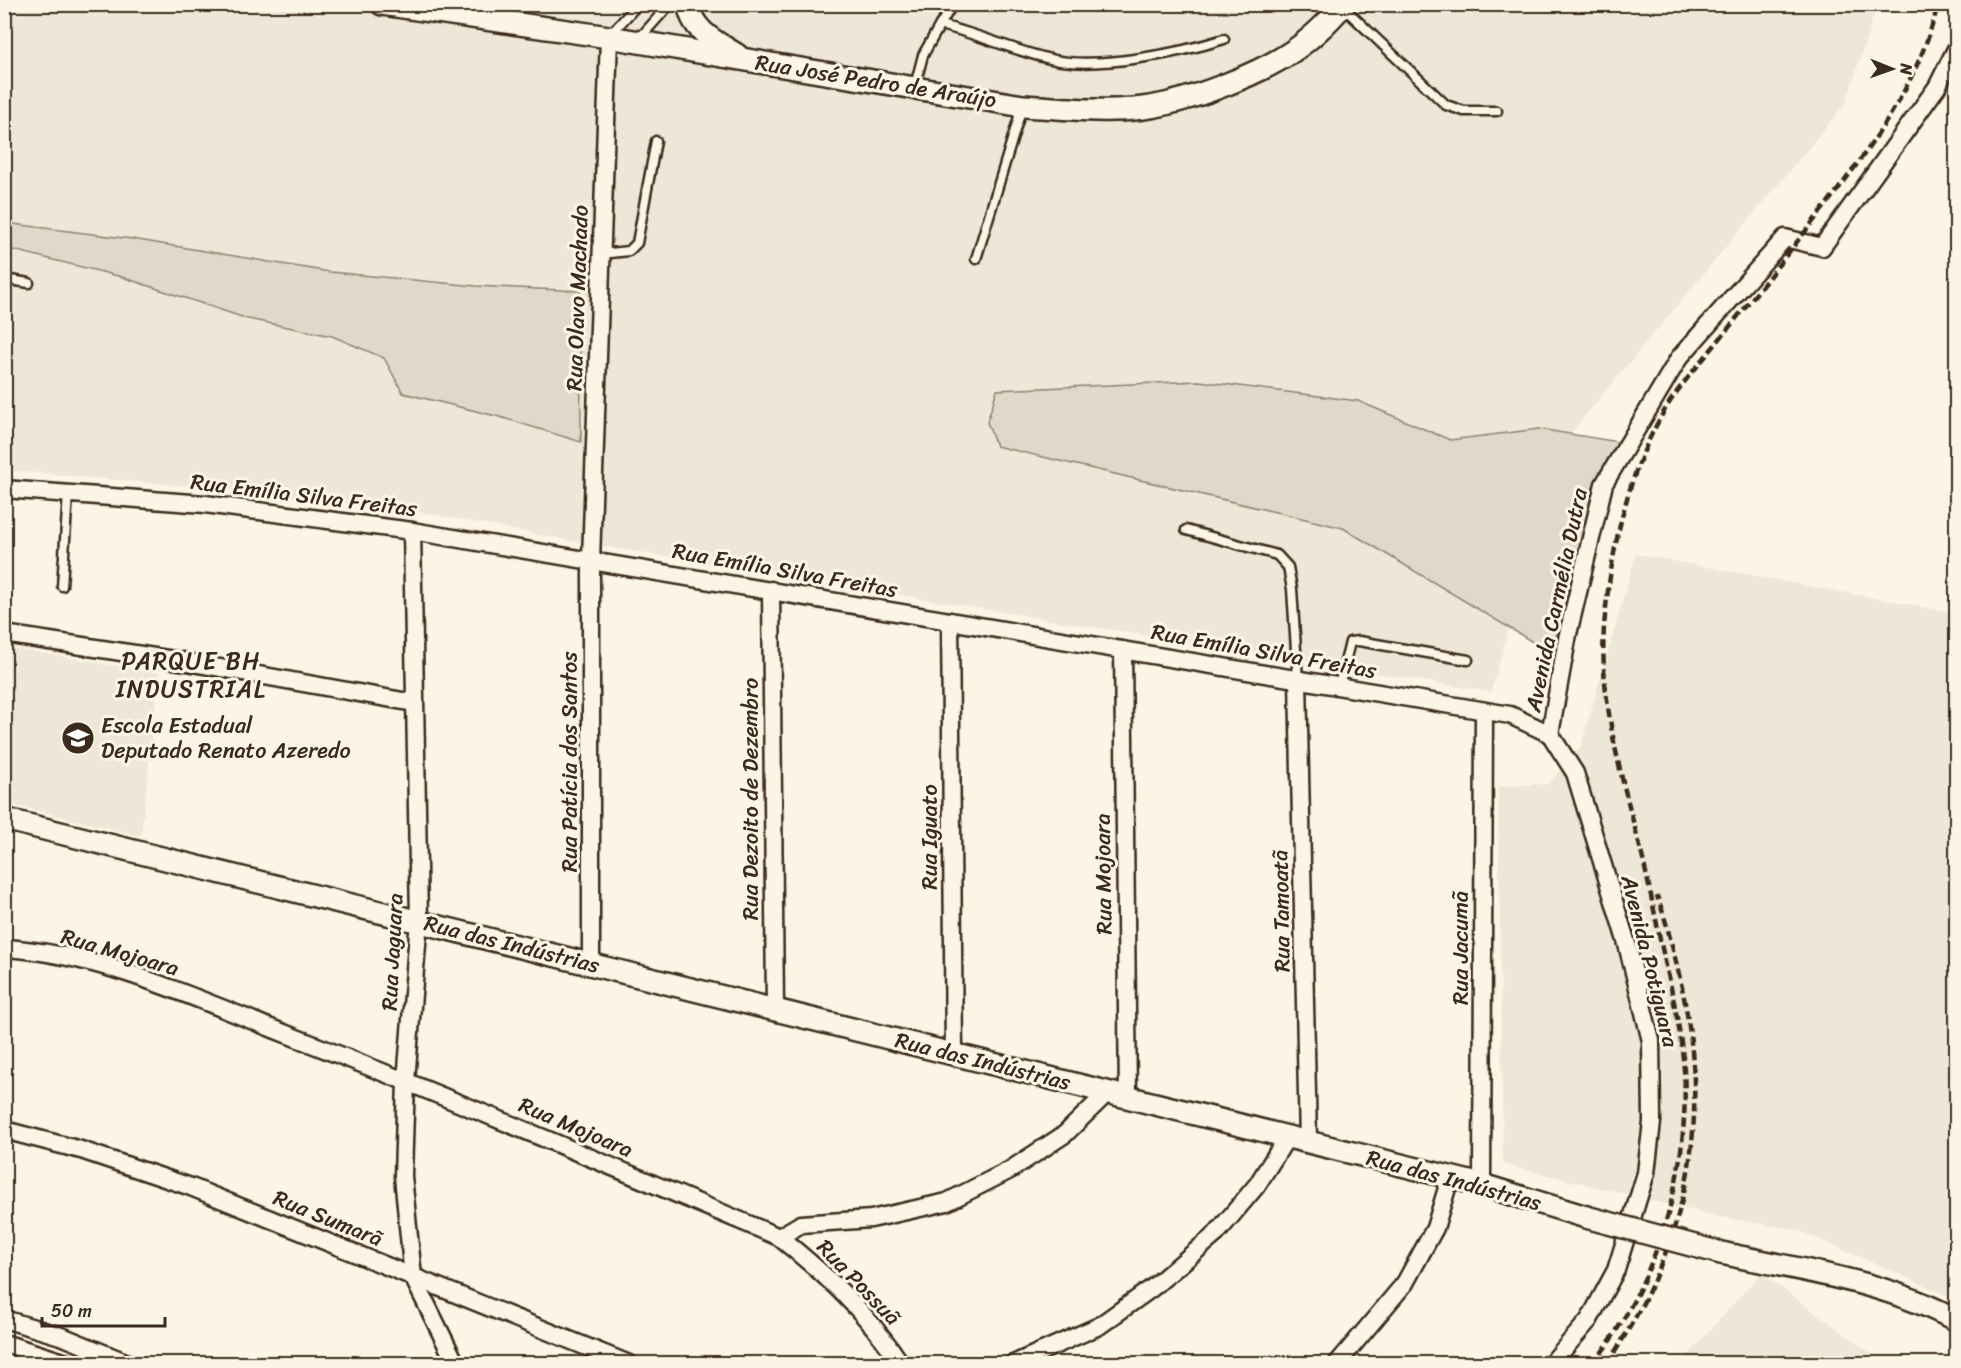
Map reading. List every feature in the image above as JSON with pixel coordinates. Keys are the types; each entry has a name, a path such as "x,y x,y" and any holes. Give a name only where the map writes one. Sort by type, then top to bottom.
{"street":[{"name":"Rua José Pedro de Araújo","path":"382,4 609,37 1023,106 1082,109 1143,108 1194,95 1244,76 1293,51 1344,5"},
{"path":"689,4 689,12 705,35 745,60"},
{"name":"Rua Olavo Machado","path":"591,560 609,37"},
{"name":"Avenida Carmélia Dutra","path":"1551,734 1568,634 1604,484 1667,377 1679,358 1785,238 1822,247 1936,87 1956,49"},
{"name":"Rua Emília Silva Freitas","path":"4,489 205,504 412,531 1484,711 1510,716 1551,734"},
{"name":"Rua Jaguara","path":"412,531 419,920 406,1081 403,1176 412,1277 456,1364"},
{"name":"Rua Patícia dos Santos","path":"591,560 591,963"},
{"name":"Rua Dezoito de Dezembro","path":"771,590 775,1008"},
{"name":"Rua Iguato","path":"950,621 954,1054"},
{"path":"4,634 187,662 414,703"},
{"name":"Rua Mojoara","path":"1118,1095 1123,650"},
{"name":"Rua Tamoatã","path":"1298,1139 1299,680"},
{"name":"Rua Jacumã","path":"1482,1185 1484,711"},
{"name":"Avenida Potiguara","path":"1551,734 1575,773 1627,944 1651,1041 1653,1122 1646,1173 1616,1270 1588,1320 1551,1364"},
{"name":"Rua das Indústrias","path":"4,819 775,1008 1482,1185 1586,1217 1721,1253 1875,1286 1938,1310 1956,1320"},
{"name":"Rua Mojoara","path":"4,948 71,959 146,979 406,1081 779,1237"},
{"path":"779,1237 801,1224 871,1219 947,1202 1010,1170 1065,1134 1118,1095"},
{"name":"Rua Sumarã","path":"4,1130 81,1150 191,1187 629,1364"},
{"path":"1013,1364 1099,1326 1152,1288 1216,1234 1298,1139"},
{"path":"1337,1364 1405,1283 1435,1228 1449,1178"},
{"name":"Rua Possuã","path":"779,1237 822,1272 876,1327 901,1364"},
{"path":"4,1319 64,1337 130,1364"},
{"path":"4,1343 70,1364"}],"lane":[{"path":"609,37 638,4"},
{"path":"636,42 670,4"},
{"path":"915,87 923,55 952,4"},
{"path":"1344,5 1446,105 1464,111 1497,111"},
{"path":"940,25 1056,60 1101,61 1141,58 1193,49 1224,39"},
{"path":"976,259 1023,106"},
{"path":"601,254 629,251 637,243 656,141"},
{"path":"4,279 29,283"},
{"path":"62,586 68,494"},
{"path":"1185,530 1278,555 1288,567 1292,589 1299,680"},
{"path":"1339,686 1350,642 1359,641 1468,660"}],"shaded area":[{"path":"4,5 1877,5 1846,103 1559,447 1491,692 571,541 415,511 208,488 5,470"},
{"path":"5,223 132,239 330,272 476,286 580,291 581,442 500,417 403,393 384,358 332,336 248,319 122,277 5,248"},
{"path":"1199,381 1358,401 1450,440 1539,429 1619,442 1551,653 1343,528 996,446 987,422 997,390"},
{"path":"1636,554 1956,613 1956,1299 1798,1230 1719,1217 1503,1164 1498,786 1549,784 1581,746"},
{"name":"Escola Estadual Deputado Renato Azeredo","path":"5,647 159,673 141,836 5,803"},
{"path":"1761,1273 1885,1363 1681,1363"}],"railway":[{"path":"1593,1364 1616,1332 1652,1262 1675,1187 1684,1109 1684,1070 1676,1011 1618,760 1604,672 1603,644 1608,587 1626,502 1645,448 1673,397 1808,228 1885,123 1916,66 1929,36 1938,4"},
{"path":"1607,1364 1636,1316 1659,1269 1676,1221 1688,1173 1694,1124 1694,1073 1688,1021 1673,948 1657,896"}],"place":[{"name":"Escola Estadual Deputado Renato Azeredo","path":"78,738"}],"district":[{"name":"PARQUE BH INDUSTRIAL","path":"191,675"}]}
